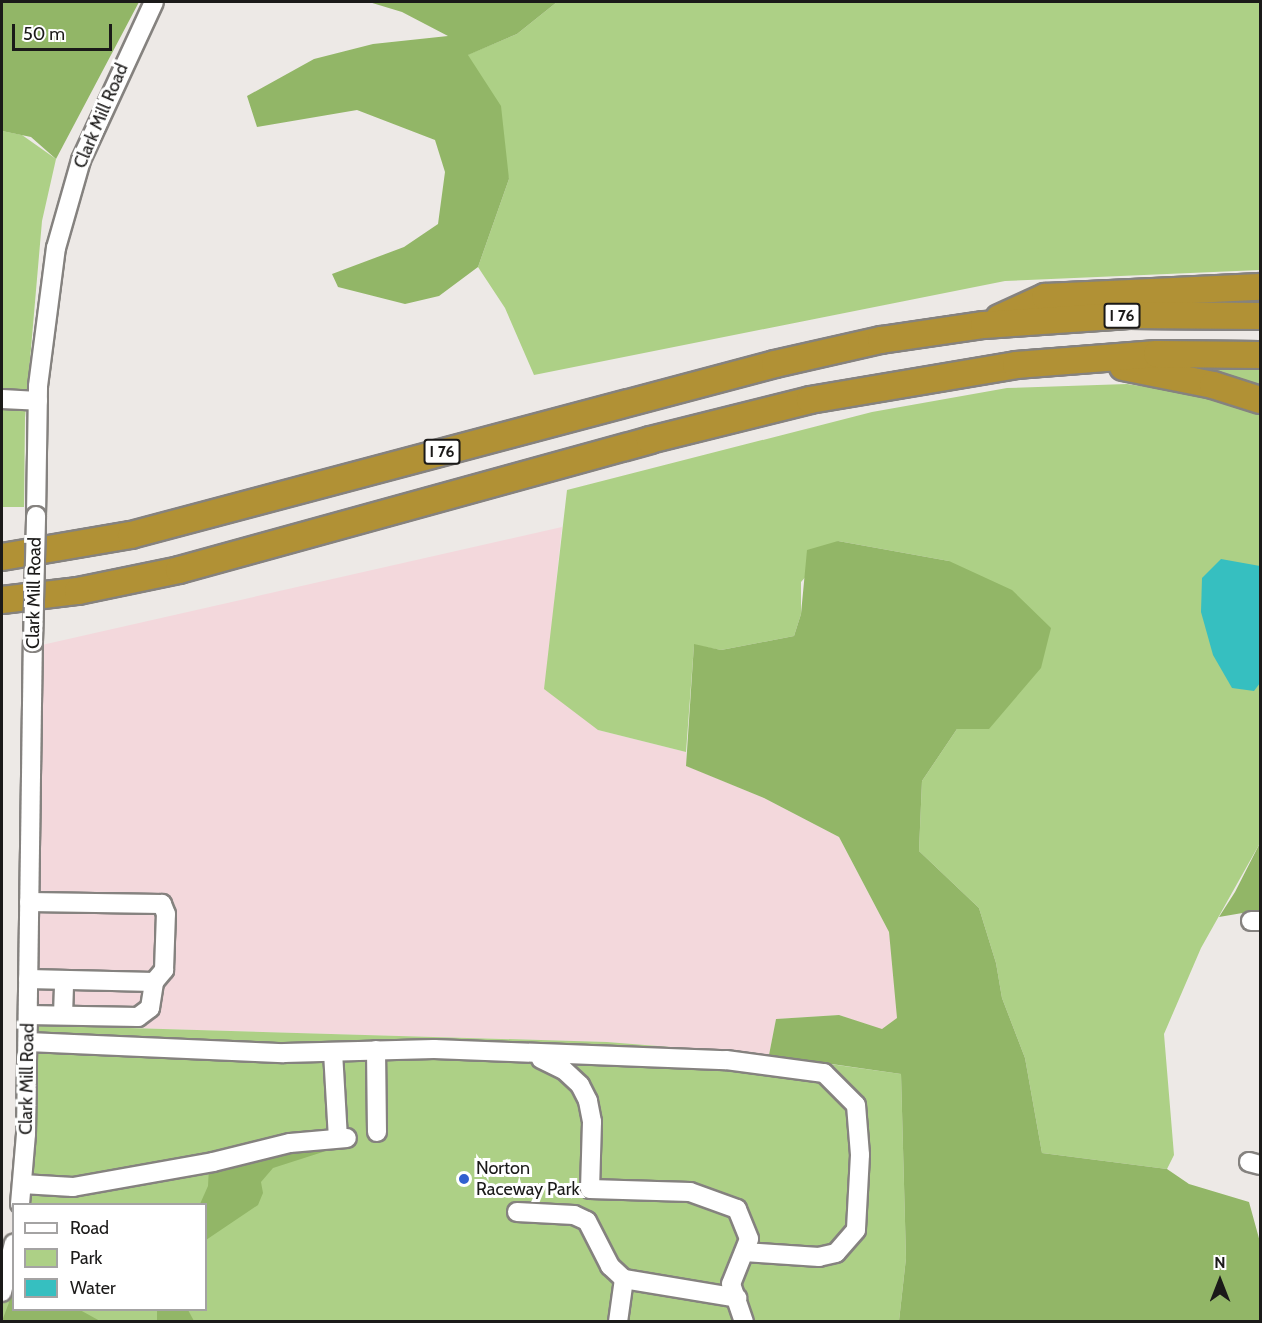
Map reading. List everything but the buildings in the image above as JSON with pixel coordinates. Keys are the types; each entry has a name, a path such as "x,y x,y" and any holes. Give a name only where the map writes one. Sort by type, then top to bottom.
{"highway":[{"path":"984,325 1046,297 1260,287"},
{"name":"I 76","path":"2,557 132,535 775,364 881,340 984,325 1130,315 1260,316"},
{"name":"I 76","path":"2,600 78,591 180,570 650,440 810,400 1054,361 1157,354 1260,355"},
{"path":"1054,361 1160,373 1260,400"}],"street":[{"name":"Clark Mill Road","path":"20,1203 28,1042 38,401 48,289 64,215 101,109 154,2"},
{"path":"2,399 38,401"},
{"path":"28,1015 146,1014 154,998 154,982 164,970 166,914 162,904 29,902"},
{"path":"28,979 154,982"},
{"path":"63,1015 64,980"},
{"path":"28,1042 333,1052 376,1050 726,1060 824,1073 856,1105 860,1155 856,1230 836,1253 819,1257 744,1252"},
{"path":"376,1050 377,1132"},
{"path":"22,1184 73,1187 213,1162 290,1143 342,1138 333,1052"},
{"path":"525,1054 564,1070 579,1085 588,1101 592,1122 590,1189 664,1190 714,1198 737,1209 743,1218 749,1239 732,1278 744,1322"},
{"path":"517,1212 574,1215 587,1221 610,1266 624,1279 736,1298"},
{"path":"2,1292 12,1251"},
{"path":"618,1322 624,1279"}],"shaded area":[{"path":"562,527 554,603 598,730 686,752 687,766 764,798 839,837 889,932 898,1018 882,1030 839,1015 776,1019 769,1055 607,1042 28,1025 33,647"}],"green space":[{"path":"2,2 139,2 56,159 31,137 2,131"},
{"path":"369,2 557,2 517,34 468,55 501,106 509,179 478,267 439,296 405,304 338,287 332,274 404,247 438,224 445,172 435,140 357,110 257,127 247,96 314,59 373,44 448,36 402,12"},
{"path":"557,2 1260,2 1260,270 1005,281 534,375 505,308 478,267 509,179 467,55 517,34"},
{"path":"2,131 22,135 56,159 42,221 25,418 24,507 2,507"},
{"path":"1181,365 1260,368 1260,392"},
{"path":"1127,384 1194,394 1260,415 1260,843 1201,948 1164,1034 1174,1155 1167,1169 1042,1153 1025,1058 1002,998 996,963 979,908 919,851 922,781 957,729 989,729 949,561 838,541 801,582 801,614 794,636 721,650 694,645 686,752 598,730 544,689 567,490 872,412 1007,388"},
{"path":"838,541 949,561 1012,590 1051,628 1041,668 989,729 957,729 922,781 919,851 979,908 996,963 1002,998 1025,1058 1042,1153 1167,1169 1189,1184 1249,1202 1260,1242 1260,1321 899,1321 906,1258 901,1074 769,1055 776,1019 839,1015 882,1029 897,1018 889,932 839,837 764,798 686,766 694,644 721,650 794,636 801,614 807,550"},
{"path":"1260,843 1260,910 1219,917 1235,892"},
{"name":"Norton Raceway Park","path":"28,1025 607,1042 759,1054 901,1074 906,1258 899,1321 2,1322 2,1292 12,1247 12,1311 207,1311 207,1203 20,1203"},
{"path":"326,1144 329,1150 273,1168 261,1182 263,1193 258,1205 207,1239 207,1203 200,1203 208,1186 209,1167"},
{"path":"12,1295 12,1311 82,1311 100,1321 2,1321"},
{"path":"157,1311 189,1311 194,1321 157,1321"}],"water":[{"path":"1221,559 1260,566 1260,683 1254,691 1232,688 1213,655 1201,612 1202,578"}],"place":[{"name":"Norton Raceway Park","path":"464,1179"}]}
